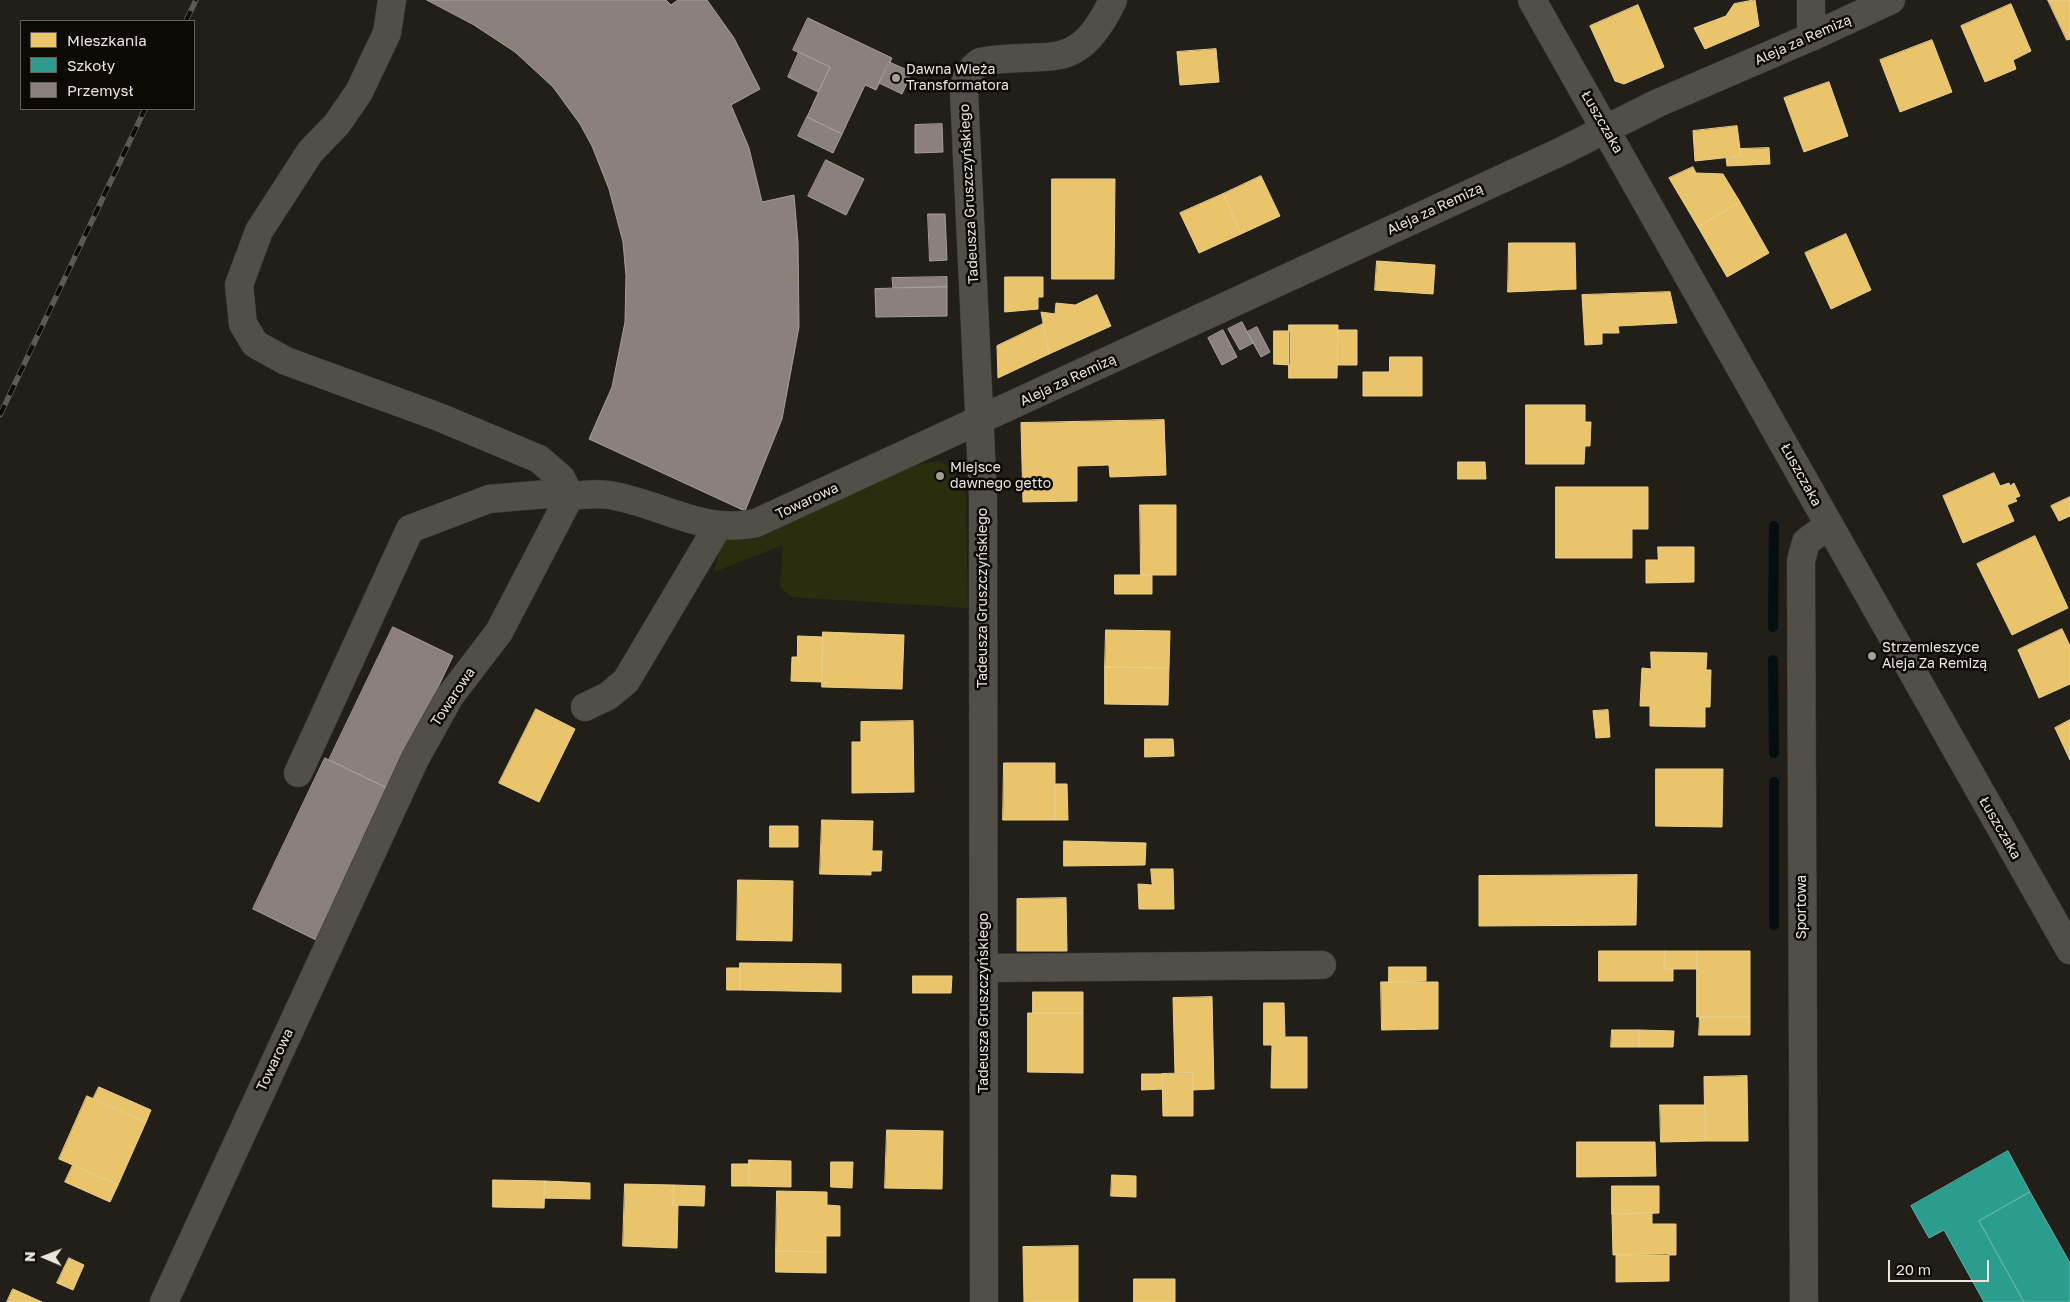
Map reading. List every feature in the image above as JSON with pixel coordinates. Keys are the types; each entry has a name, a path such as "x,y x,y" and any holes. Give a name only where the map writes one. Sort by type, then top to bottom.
{"street":[{"path":"392,0 387,33 359,92 337,124 310,152 259,231 239,285 243,324 255,344 286,360 439,417 539,459 561,478 570,496"},
{"name":"Tadeusza Gruszczyńskiego","path":"984,1302 983,496 964,104 965,79 972,68 980,62 1057,56 1073,51 1090,39 1113,0"},
{"name":"Łuszczaka","path":"1532,0 1605,130 1634,177 2070,950"},
{"path":"1811,0 1811,37"},
{"name":"Aleja za Remizą","path":"980,420 1605,130 1658,103 1891,0"},
{"name":"Towarowa","path":"164,1302 415,759 450,696 499,632 570,496 596,494 614,496 697,522 718,526 745,526 768,518 980,420"},
{"path":"298,774 410,529 489,499 547,494 570,496"},
{"name":"Sportowa","path":"1804,1302 1801,561 1806,542 1829,525"},
{"path":"585,707 608,696 626,681 718,526"},
{"path":"984,968 1322,965"}],"green space":[{"path":"939,461 957,475 966,496 968,608 791,597 780,587 783,545 714,572 721,541 763,534 913,465"}],"building: Mieszkania":[{"path":"1755,0 1759,26 1705,49 1694,28 1726,16 1734,4"},
{"path":"2048,0 2070,0 2070,39 2067,40"},
{"path":"2011,4 2031,51 2013,60 2016,69 1985,82 1961,26"},
{"path":"1638,5 1664,67 1624,84 1615,81 1590,26"},
{"path":"1932,40 1952,92 1900,112 1880,60"},
{"path":"1216,49 1219,82 1180,85 1177,52"},
{"path":"1829,82 1848,136 1804,152 1784,98"},
{"path":"1737,126 1741,156 1695,161 1693,131"},
{"path":"1769,148 1770,164 1727,166 1726,157 1741,156 1740,149"},
{"path":"1693,167 1696,173 1723,174 1740,202 1698,227 1669,178"},
{"path":"1261,176 1280,216 1241,234 1223,194"},
{"path":"1052,179 1115,179 1114,279 1052,279"},
{"path":"1223,194 1241,234 1199,253 1180,213"},
{"path":"1740,202 1769,253 1727,277 1698,227"},
{"path":"1846,234 1871,290 1831,309 1805,253"},
{"path":"1509,243 1575,243 1576,289 1508,292"},
{"path":"1377,261 1435,265 1433,294 1375,290"},
{"path":"1005,277 1043,277 1043,297 1038,297 1038,309 1005,312"},
{"path":"1670,292 1677,323 1618,326 1619,333 1602,333 1602,344 1585,345 1582,295"},
{"path":"1097,295 1111,326 1049,354 1041,312 1055,314 1056,303 1075,305"},
{"path":"1043,324 1049,354 998,378 997,346"},
{"path":"1289,325 1338,325 1337,378 1289,378"},
{"path":"1338,330 1357,330 1357,365 1338,365"},
{"path":"1274,331 1290,331 1290,365 1274,364"},
{"path":"1390,357 1422,357 1422,396 1363,396 1363,372 1389,372"},
{"path":"1526,405 1585,405 1585,422 1591,422 1590,446 1585,446 1584,464 1526,464"},
{"path":"1164,420 1166,475 1110,477 1109,465 1077,466 1077,501 1023,502 1021,423"},
{"path":"1458,462 1485,462 1486,479 1458,479"},
{"path":"1994,473 2000,486 2009,483 2010,486 2014,483 2020,496 2015,498 2017,501 2007,505 2014,521 1963,543 1943,496"},
{"path":"1556,487 1648,487 1648,529 1632,529 1632,558 1556,558"},
{"path":"2070,497 2070,516 2059,521 2051,506"},
{"path":"1140,505 1176,505 1176,575 1141,575"},
{"path":"2035,536 2068,608 2012,635 1977,564"},
{"path":"1658,547 1694,547 1694,582 1646,583 1646,560 1658,560"},
{"path":"1115,575 1152,575 1152,594 1115,594"},
{"path":"2062,629 2070,646 2070,684 2039,698 2018,650"},
{"path":"1106,630 1170,631 1169,668 1105,667"},
{"path":"823,632 904,635 902,689 822,687"},
{"path":"798,636 823,637 822,682 791,681 792,657 797,657"},
{"path":"1651,652 1707,653 1706,670 1711,670 1710,707 1705,707 1705,727 1650,726 1650,706 1640,706 1642,668 1651,669"},
{"path":"1105,667 1169,668 1168,705 1105,704"},
{"path":"536,709 575,729 539,802 499,783"},
{"path":"1608,710 1610,737 1596,738 1593,711"},
{"path":"2070,720 2070,760 2055,728"},
{"path":"913,721 914,792 852,793 852,742 861,742 861,722"},
{"path":"1145,739 1173,739 1174,756 1145,757"},
{"path":"1004,763 1055,763 1055,820 1003,820"},
{"path":"1656,769 1723,769 1722,827 1656,826"},
{"path":"1055,784 1067,784 1068,820 1055,820"},
{"path":"822,820 873,821 872,851 882,851 881,871 871,871 871,875 820,874"},
{"path":"770,826 798,826 798,847 770,847"},
{"path":"1064,841 1146,843 1145,865 1064,866"},
{"path":"1151,869 1173,869 1174,909 1139,909 1138,884 1152,885"},
{"path":"1637,875 1636,925 1479,926 1479,876"},
{"path":"738,880 793,881 792,941 737,940"},
{"path":"1066,898 1067,951 1017,951 1017,899"},
{"path":"1599,951 1665,951 1664,969 1673,969 1673,981 1599,981"},
{"path":"1665,951 1697,951 1697,969 1664,969"},
{"path":"1697,951 1750,951 1750,1017 1697,1017"},
{"path":"740,963 841,964 841,992 740,990"},
{"path":"1389,967 1426,967 1426,981 1389,982"},
{"path":"727,968 740,968 740,990 727,990"},
{"path":"913,976 952,976 951,993 913,993"},
{"path":"1381,982 1438,982 1438,1029 1382,1030"},
{"path":"1033,992 1083,992 1083,1013 1033,1013"},
{"path":"1212,997 1214,1089 1193,1090 1193,1073 1175,1073 1173,998"},
{"path":"1264,1003 1284,1003 1285,1037 1307,1037 1307,1088 1271,1088 1272,1045 1264,1045"},
{"path":"1028,1013 1083,1013 1083,1073 1028,1072"},
{"path":"1700,1017 1750,1017 1750,1035 1699,1035"},
{"path":"1612,1030 1639,1030 1639,1047 1611,1047"},
{"path":"1639,1030 1674,1031 1673,1047 1639,1047"},
{"path":"1193,1073 1193,1116 1163,1116 1162,1074"},
{"path":"1142,1074 1162,1074 1163,1089 1142,1090"},
{"path":"1747,1076 1748,1141 1705,1141 1704,1077"},
{"path":"99,1087 151,1110 146,1122 93,1099"},
{"path":"87,1096 146,1122 118,1185 59,1159"},
{"path":"1660,1105 1705,1105 1705,1141 1661,1142"},
{"path":"887,1130 943,1131 942,1189 885,1188"},
{"path":"1577,1142 1655,1142 1656,1176 1577,1177"},
{"path":"749,1160 791,1161 791,1187 749,1186"},
{"path":"831,1162 853,1162 852,1188 831,1187"},
{"path":"732,1164 749,1164 749,1186 732,1186"},
{"path":"73,1165 118,1185 110,1202 65,1182"},
{"path":"1112,1175 1136,1176 1136,1197 1111,1196"},
{"path":"493,1180 545,1181 544,1208 493,1207"},
{"path":"545,1181 590,1183 590,1199 544,1198"},
{"path":"625,1184 674,1185 673,1205 678,1205 677,1248 623,1246"},
{"path":"674,1185 705,1186 704,1206 673,1205"},
{"path":"1612,1186 1659,1186 1659,1213 1612,1214"},
{"path":"777,1191 827,1192 827,1205 840,1206 840,1236 826,1236 826,1252 776,1251"},
{"path":"1652,1213 1652,1224 1676,1224 1676,1255 1613,1255 1612,1214"},
{"path":"1078,1246 1078,1302 1024,1302 1023,1247"},
{"path":"776,1251 826,1252 826,1273 776,1272"},
{"path":"1669,1254 1669,1281 1616,1282 1616,1255"},
{"path":"69,1258 84,1265 73,1290 57,1283"},
{"path":"1134,1279 1175,1279 1175,1302 1134,1302"},
{"path":"13,1289 42,1302 7,1302"}],"building: Szkoły":[{"path":"2008,1151 2030,1192 1979,1221 2024,1302 1984,1302 1944,1230 1929,1238 1911,1206"},
{"path":"2030,1192 2070,1263 2070,1302 2024,1302 1979,1221"}],"building: Przemysł":[{"path":"427,0 666,0 671,5 678,0 707,0 734,38 760,89 731,105 749,148 762,202 794,195 798,243 799,327 782,419 745,511 589,439 612,387 625,322 626,276 623,242 609,189 592,146 580,124 553,87 515,52 474,25"},
{"path":"808,18 892,58 876,90 865,85 842,134 807,117 830,67 793,50"},
{"path":"799,52 830,67 818,92 788,77"},
{"name":"Dawna Wieża Transformatora","path":"889,62 912,72 902,94 879,83"},
{"path":"807,117 842,134 833,153 798,136"},
{"path":"942,124 943,152 915,153 915,125"},
{"path":"826,160 864,179 846,215 808,196"},
{"path":"928,214 945,214 947,260 930,261"},
{"path":"947,277 947,287 893,288 892,278"},
{"path":"947,287 947,316 876,317 875,289"},
{"path":"1242,322 1253,343 1240,350 1228,329"},
{"path":"1257,327 1270,352 1261,357 1247,332"},
{"path":"1223,330 1237,357 1222,365 1208,338"},
{"path":"393,627 453,656 389,789 329,760"},
{"path":"325,758 389,789 316,940 253,909"}],"waterway":[{"path":"1773,627 1774,526"},
{"path":"1773,660 1774,753"},
{"path":"1774,782 1774,925"}],"railway":[{"path":"186,20 196,0"},
{"path":"0,415 145,110"}],"place":[{"name":"Dawna Wieża Transformatora","path":"896,78"},
{"name":"Miejsce dawnego getto","path":"940,476"},
{"name":"Strzemieszyce Aleja Za Remizą","path":"1872,656"}]}
